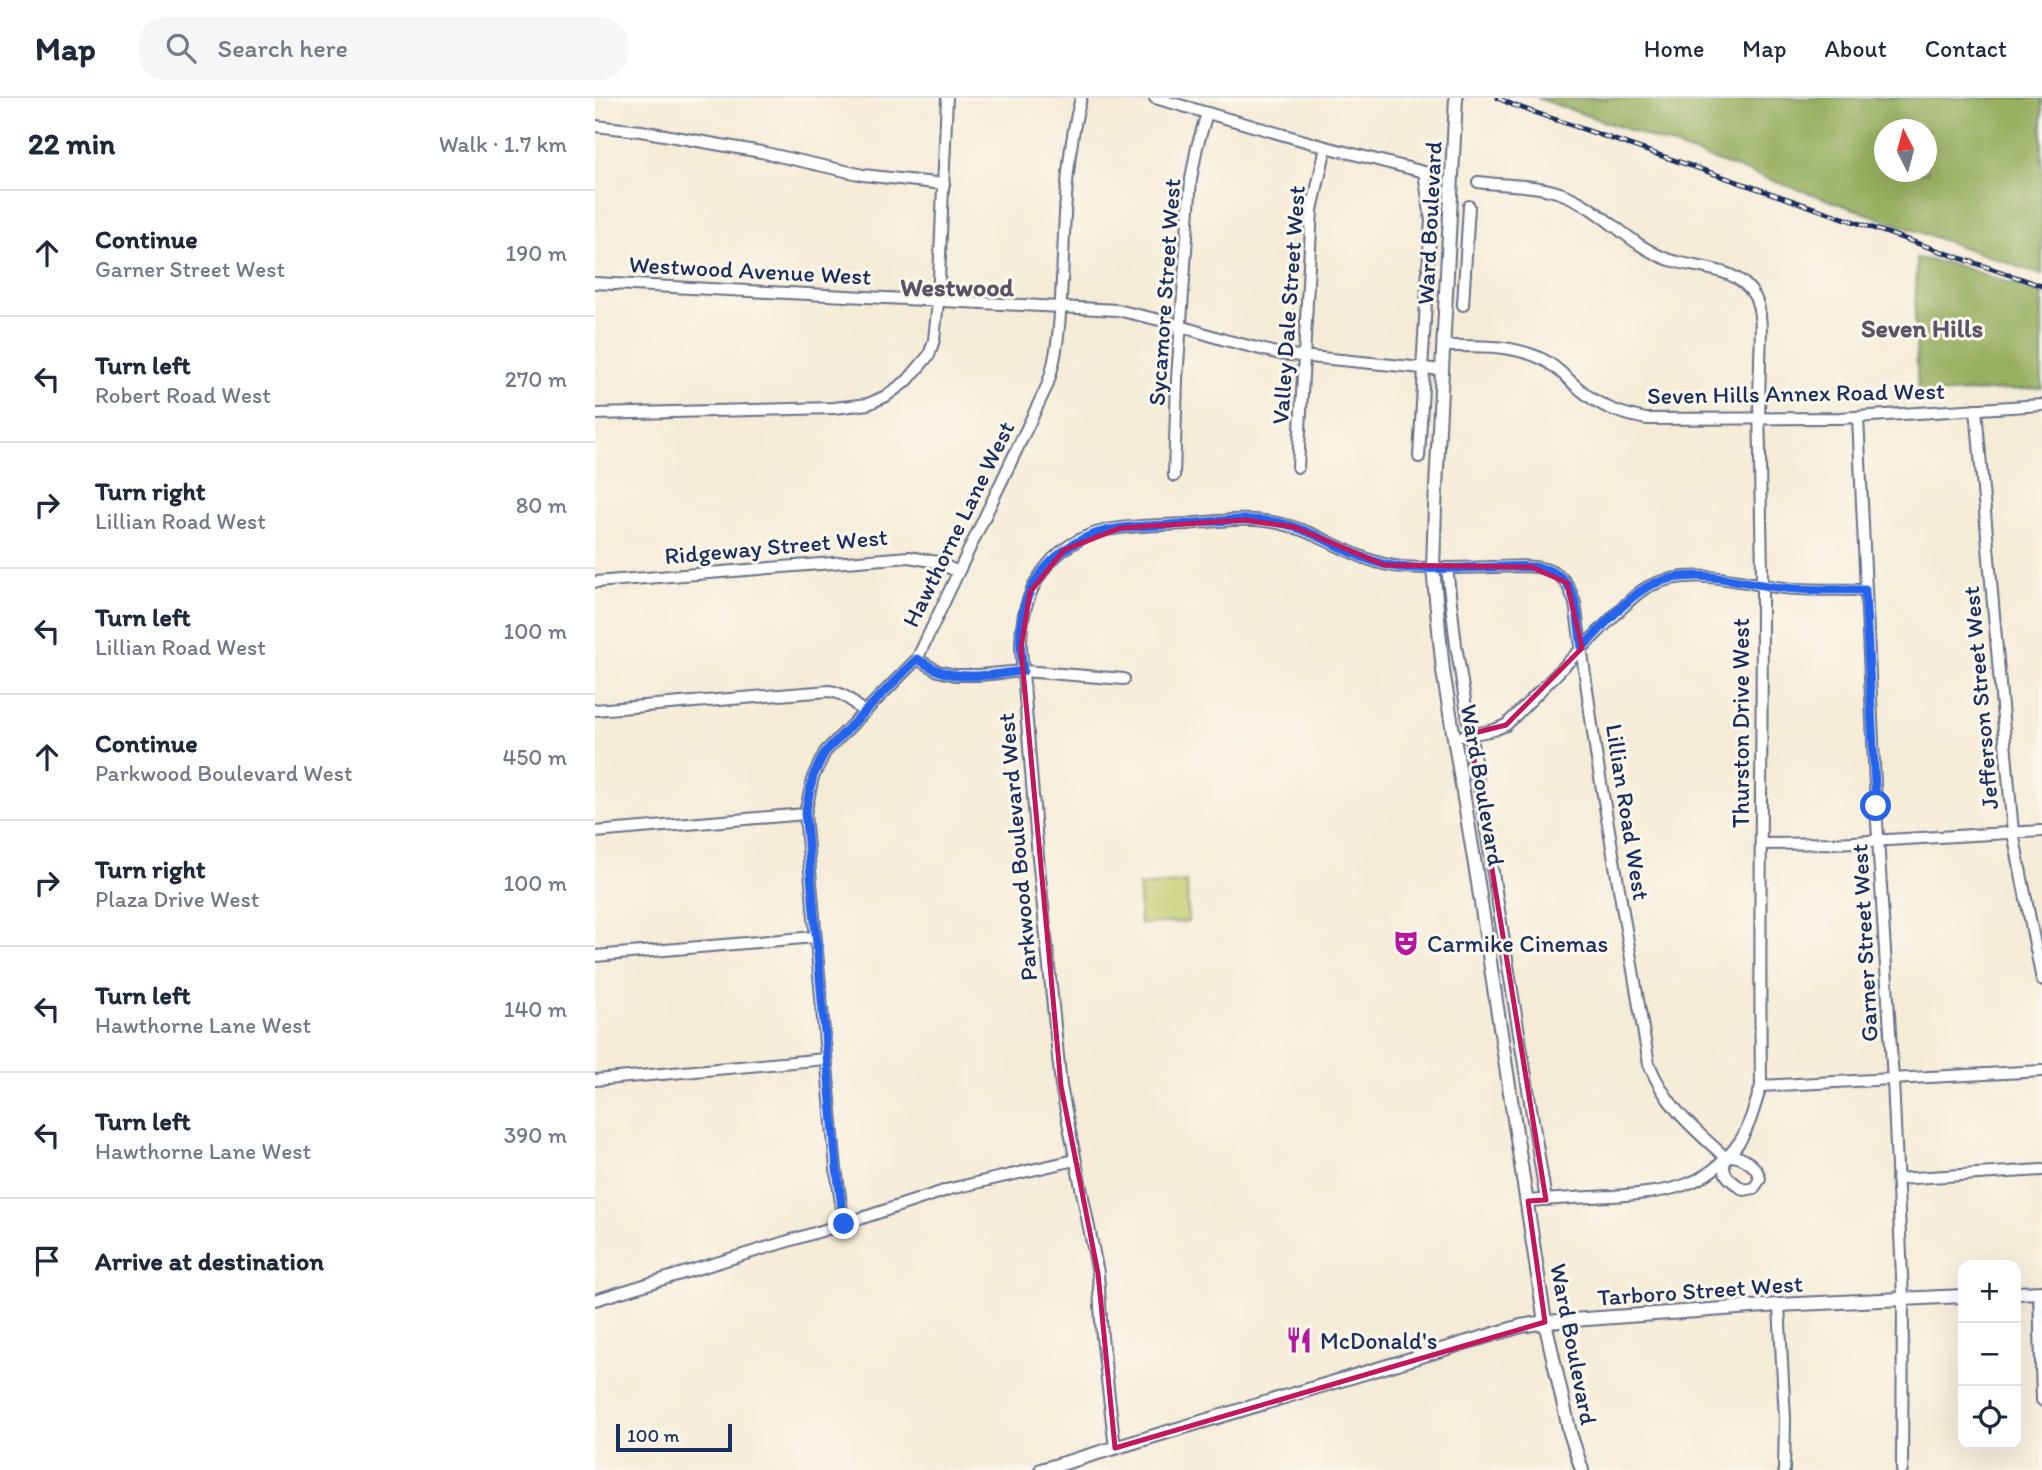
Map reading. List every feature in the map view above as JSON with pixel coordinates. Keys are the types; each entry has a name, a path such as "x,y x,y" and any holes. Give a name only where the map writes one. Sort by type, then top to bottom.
{"main road":[{"name":"Ward Boulevard","path":"1456,105 1433,568 1440,647 1545,1322 1570,1433 1582,1470"},
{"path":"2021,1293 2041,1292"},
{"name":"Tarboro Street West","path":"1041,1470 1521,1326 1779,1305 1958,1296"}],"street":[{"path":"595,414 834,408 867,404 886,396 908,380 929,355 934,340 947,98"},
{"name":"Hawthorne Lane West","path":"844,1224 826,1059 805,814 813,776 825,752 917,659 1047,386 1057,354 1067,184 1081,98"},
{"path":"1155,98 1424,172 1431,220 1419,457"},
{"name":"Sycamore Street West","path":"1174,475 1177,379 1191,179 1207,113"},
{"path":"595,126 641,131 761,152 863,174 944,184"},
{"name":"Valley Dale Street West","path":"1298,467 1312,210 1326,146"},
{"name":"Thurston Drive West","path":"1478,182 1534,187 1565,195 1650,252 1682,264 1725,272 1742,281 1755,298 1760,317 1761,1086 1747,1128 1720,1165 1699,1180 1668,1191 1528,1201"},
{"path":"1463,305 1469,206"},
{"path":"1448,267 1464,268"},
{"name":"Westwood Avenue West","path":"595,283 1117,310 1280,354 1443,370"},
{"name":"Seven Hills Annex Road West","path":"1443,346 1509,348 1530,354 1553,366 1593,400 1627,415 1646,419 1857,417 2042,405"},
{"name":"Jefferson Street West","path":"1976,409 2013,833 2042,980"},
{"name":"Garner Street West","path":"1857,417 1903,1299 1902,1470"},
{"name":"Parkwood Boulevard West","path":"1115,1448 1098,1273 1061,1086 1055,1033 1023,671 1022,616 1026,601 1034,584 1064,550 1090,535 1105,531 1245,520 1276,522 1384,565 1433,568"},
{"name":"Ridgeway Street West","path":"595,582 909,556 937,562 958,572"},
{"name":"Lillian Road West","path":"1433,568 1532,567 1556,573 1567,583 1582,648 1596,754 1649,1064 1659,1087 1675,1111 1726,1158"},
{"path":"1447,568 1454,633 1546,1200"},
{"path":"1453,737 1506,725 1632,598 1653,584 1677,577 1704,576 1787,588 1865,590"},
{"path":"917,659 938,671 955,675 1023,671 1124,679"},
{"path":"595,710 828,691 848,696 864,713"},
{"path":"595,832 805,814"},
{"path":"1761,844 2042,831"},
{"path":"595,956 815,937"},
{"path":"595,1080 826,1059"},
{"path":"1761,1086 2042,1071"},
{"path":"595,1300 950,1189 1075,1160"},
{"path":"1897,1179 2042,1170"},
{"path":"2041,1292 2042,1400"},
{"path":"1779,1305 1785,1419 1784,1470"}],"highlighted area":[{"path":"1245,520 1294,527 1384,565 1532,567 1567,583 1582,648 1506,725 1470,734 1546,1200 1528,1201 1545,1322 1115,1448 1098,1273 1061,1086 1021,648 1030,592 1064,550 1120,528"}],"green space":[{"path":"1537,98 2042,98 2042,275"},
{"path":"1917,258 1953,264 2042,294 2042,388 1918,395 1915,319"},
{"path":"1187,882 1188,922 1140,924 1139,886"}],"railway":[{"path":"1498,98 2042,286"}],"place":[{"name":"Carmike Cinemas","path":"1406,943"},
{"name":"McDonald's","path":"1299,1340"}],"district":[{"name":"Westwood","path":"957,287"},
{"name":"Seven Hills","path":"1922,328"}],"route":[{"path":"844,1224 805,814 813,776 825,752 917,659 938,671 955,675 1023,671 1022,616 1030,592 1040,574 1056,556 1090,535 1120,528 1245,520 1276,522 1384,565 1433,568 1532,567 1548,570 1562,578 1570,589 1575,603 1582,648 1632,598 1653,584 1677,577 1704,576 1787,588 1865,590 1876,806"}]}
